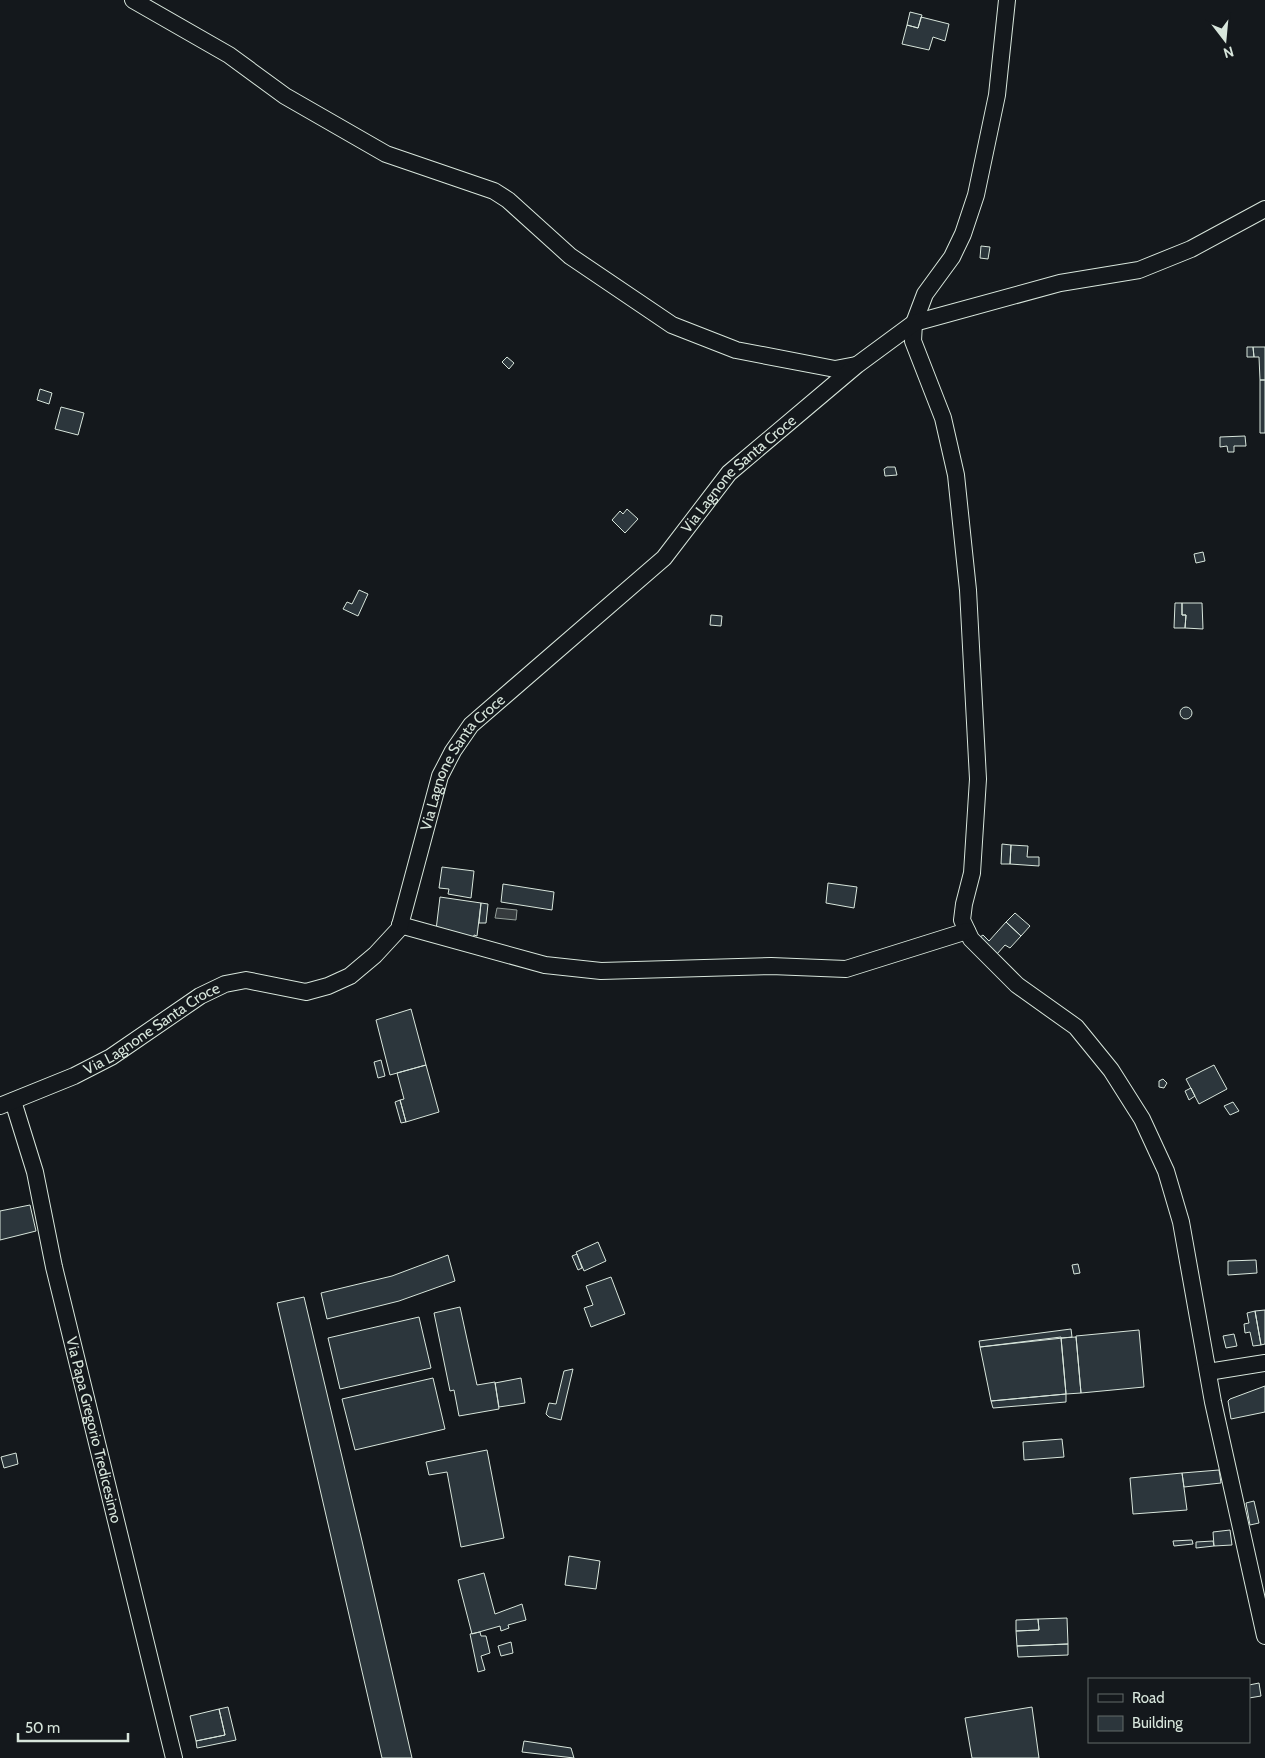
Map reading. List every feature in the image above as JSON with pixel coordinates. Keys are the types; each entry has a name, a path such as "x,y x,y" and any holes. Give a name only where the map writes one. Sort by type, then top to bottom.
{"street":[{"path":"133,0 142,3 229,55 285,96 386,154 494,191 508,200 570,256 672,325 736,350 835,369 857,365"},
{"path":"1007,0 997,95 976,195 963,234 947,264 925,294 914,323 913,341 943,418 956,475 968,590 978,779 972,873 962,920 971,939 1017,985 1076,1027 1111,1070 1142,1119 1166,1171 1181,1222 1208,1372 1265,1636"},
{"path":"914,323 1060,282 1139,270 1191,249 1265,208"},
{"name":"Via Lagnone Santa Croce","path":"7,1103 74,1076 111,1057 200,996 225,984 246,980 306,992 336,983 350,976 375,955 400,925 440,776 453,751 471,725 664,558 729,472 857,365 914,323"},
{"path":"400,925 545,965 601,971 771,966 846,970 967,931"},
{"name":"Via Papa Gregorio Tredicesimo","path":"7,1103 35,1172 54,1267 174,1758"},
{"path":"1208,1372 1265,1364"}],"shaded area":[{"path":"497,908 517,910 516,920 495,918"}],"building":[{"path":"910,12 922,15 918,28 907,25"},
{"path":"921,17 949,24 945,41 933,37 929,50 902,44 907,25 918,28"},
{"path":"981,246 990,247 988,259 980,258"},
{"path":"1247,347 1253,347 1254,357 1247,357"},
{"path":"1253,347 1265,347 1265,380 1260,380 1259,357 1254,357"},
{"path":"507,357 514,363 509,369 502,362"},
{"path":"1260,380 1265,380 1265,433 1260,433"},
{"path":"40,389 52,393 49,404 37,400"},
{"path":"61,407 84,413 78,435 55,429"},
{"path":"1245,436 1246,446 1234,446 1234,452 1228,452 1227,446 1220,447 1220,437"},
{"path":"895,467 897,475 885,476 884,469"},
{"path":"627,509 638,519 625,533 612,520 620,511 623,514"},
{"path":"1203,552 1205,561 1196,563 1194,554"},
{"path":"359,590 368,594 358,616 343,609 347,602 352,604"},
{"path":"1175,603 1182,603 1182,615 1186,615 1185,628 1174,628"},
{"path":"1182,603 1202,603 1203,629 1185,628 1186,615 1182,615"},
{"path":"711,615 722,616 721,626 710,625"},
{"path":"1184,707 1188,707 1192,713 1188,719 1184,719 1180,715 1180,711"},
{"path":"1002,844 1011,845 1010,864 1001,864"},
{"path":"1011,845 1028,846 1027,857 1039,857 1039,866 1010,864"},
{"path":"442,867 474,871 471,898 448,894 449,889 439,888"},
{"path":"828,883 857,887 854,908 826,903"},
{"path":"503,884 554,892 552,910 501,902"},
{"path":"440,897 481,903 477,936 474,935 473,939 436,930"},
{"path":"481,903 488,904 486,923 479,923"},
{"path":"1015,913 1030,926 1021,936 1006,922"},
{"path":"1006,922 1021,936 1010,948 1005,945 997,954 980,937 983,935 989,941"},
{"path":"411,1009 426,1065 390,1075 376,1020"},
{"path":"381,1060 385,1076 378,1078 374,1062"},
{"path":"426,1065 439,1112 406,1122 400,1100 404,1099 397,1073"},
{"path":"1214,1065 1227,1089 1199,1104 1186,1079"},
{"path":"1163,1079 1167,1083 1164,1088 1159,1087 1159,1081"},
{"path":"1191,1088 1195,1096 1189,1100 1185,1091"},
{"path":"400,1100 406,1122 401,1123 395,1102"},
{"path":"1233,1102 1239,1111 1230,1115 1224,1106"},
{"path":"30,1205 36,1231 0,1240 0,1211"},
{"path":"598,1242 606,1261 584,1271 576,1252"},
{"path":"577,1254 582,1268 578,1270 572,1256"},
{"path":"448,1255 455,1281 399,1301 327,1319 321,1293 392,1276"},
{"path":"1256,1260 1257,1273 1228,1275 1228,1261"},
{"path":"1078,1264 1080,1273 1074,1274 1072,1265"},
{"path":"611,1277 625,1314 591,1327 584,1308 593,1305 586,1286"},
{"path":"304,1297 412,1758 382,1758 277,1303"},
{"path":"460,1307 477,1385 495,1382 499,1409 459,1416 454,1390 450,1391 434,1313"},
{"path":"1265,1310 1265,1344 1261,1345 1255,1311"},
{"path":"1255,1311 1261,1345 1253,1346 1250,1332 1245,1333 1244,1324 1249,1323 1247,1313"},
{"path":"419,1317 431,1368 340,1389 328,1338"},
{"path":"1071,1329 1072,1337 980,1347 979,1341"},
{"path":"1139,1330 1144,1387 1081,1393 1076,1336"},
{"path":"1234,1334 1237,1346 1226,1348 1223,1336"},
{"path":"1061,1337 1066,1394 991,1401 980,1347"},
{"path":"1076,1337 1081,1393 1066,1394 1061,1338"},
{"path":"573,1369 561,1420 549,1417 546,1414 549,1403 556,1404 564,1371"},
{"path":"433,1378 445,1429 355,1450 342,1399"},
{"path":"521,1378 525,1403 499,1407 495,1383"},
{"path":"1265,1386 1265,1412 1231,1419 1228,1401 1230,1399"},
{"path":"1066,1394 1066,1402 993,1408 991,1401"},
{"path":"1062,1439 1064,1457 1024,1460 1023,1442"},
{"path":"487,1450 504,1538 461,1547 447,1472 429,1475 426,1462"},
{"path":"16,1453 18,1464 4,1468 1,1457"},
{"path":"1219,1470 1221,1483 1184,1487 1182,1473"},
{"path":"1182,1473 1187,1510 1133,1514 1130,1478"},
{"path":"1254,1501 1259,1523 1250,1525 1246,1503"},
{"path":"1230,1530 1232,1545 1214,1546 1213,1532"},
{"path":"1192,1540 1193,1544 1174,1546 1173,1541"},
{"path":"1213,1541 1214,1546 1196,1548 1196,1542"},
{"path":"569,1556 600,1561 596,1589 565,1585"},
{"path":"484,1573 495,1614 522,1604 526,1620 508,1625 509,1628 501,1631 500,1626 472,1634 458,1580"},
{"path":"1067,1618 1068,1644 1017,1646 1016,1631 1039,1630 1038,1619"},
{"path":"1038,1619 1039,1630 1016,1631 1016,1620"},
{"path":"480,1632 481,1636 486,1636 490,1653 481,1656 485,1670 478,1672 470,1634"},
{"path":"511,1642 513,1653 501,1656 498,1646"},
{"path":"1068,1644 1068,1655 1018,1657 1017,1646"},
{"path":"1259,1683 1261,1696 1250,1698 1250,1685"},
{"path":"228,1707 236,1740 197,1748 196,1741 225,1735 219,1709"},
{"path":"1032,1707 1039,1758 972,1758 965,1718"},
{"path":"219,1709 225,1735 196,1741 190,1716"},
{"path":"524,1741 571,1748 574,1758 522,1752"}]}
